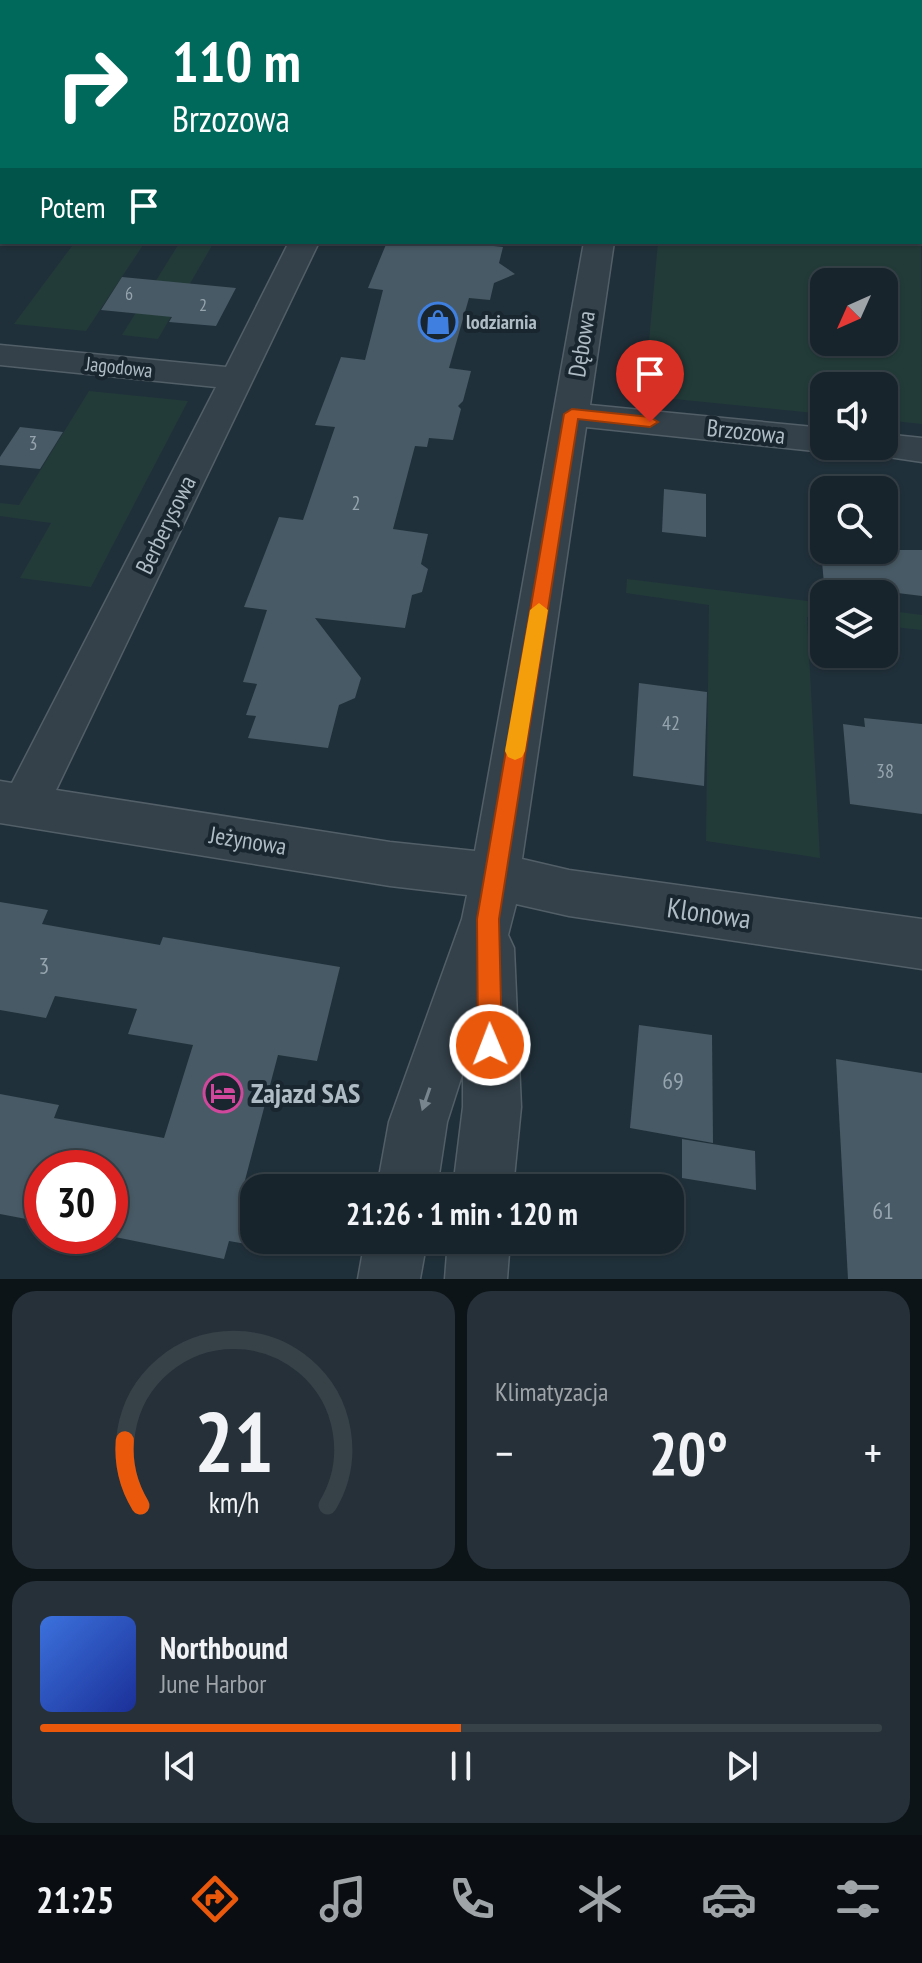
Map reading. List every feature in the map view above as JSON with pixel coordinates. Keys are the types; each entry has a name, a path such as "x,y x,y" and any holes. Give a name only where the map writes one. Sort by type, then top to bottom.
{"street":[{"name":"Berberysowa","path":"12,804 238,379 303,244"},
{"name":"Dębowa","path":"409,1174 418,1122 492,898 599,244"},
{"name":"Jagodowa","path":"0,355 238,379"},
{"name":"Brzozowa","path":"572,414 810,439"},
{"path":"898,448 922,450"},
{"name":"Jeżynowa","path":"12,804 390,864 492,898"},
{"name":"Klonowa","path":"492,898 569,893 922,944"},
{"name":"Dębowa","path":"485,1174 492,1107 492,898"},
{"path":"389,1279 393,1254"},
{"path":"476,1279 478,1254"}],"green space":[{"path":"74,244 144,244 86,331 14,324"},
{"path":"179,244 213,244 158,339 122,335"},
{"path":"658,244 921,244 922,424 898,421 898,372 810,372 810,413 644,396"},
{"path":"89,391 188,401 91,587 20,578 51,523 0,516 0,503 19,505"},
{"path":"627,579 810,601 810,617 807,617 820,858 706,841 709,605 626,593"},
{"path":"898,612 922,615 922,630 898,627"}],"building":[{"path":"386,244 484,244 503,247 499,263 515,274 494,283 490,300 469,298 449,368 471,371 463,401 458,406 461,409 453,440 429,438 427,447 415,446 393,529 428,534 421,564 428,569 422,592 412,595 405,628 315,618 361,678 355,698 339,705 328,748 248,738 256,716 246,715 257,684 243,682 267,610 244,607 279,517 303,520 335,427 315,425 341,357 365,360 383,290 368,288"},
{"path":"122,277 236,288 216,326 169,322 172,317 101,310"},
{"path":"20,427 63,432 40,469 0,465 0,457"},
{"path":"664,489 706,494 706,537 662,532"},
{"path":"898,550 922,550 922,596 898,593 898,580 824,580 822,564 898,564"},
{"path":"639,683 707,692 704,786 633,776"},
{"path":"864,718 922,724 922,814 850,804 843,724 865,727"},
{"name":"Zajazd SAS","path":"0,902 48,910 42,924 160,945 163,937 340,967 317,1061 278,1055 247,1174 240,1174 240,1243 229,1241 224,1259 128,1240 128,1150 24,1150 24,1219 0,1214 0,1094 59,1105 54,1118 164,1138 193,1045 128,1034 137,1009 55,996 46,1018 0,1010"},
{"path":"639,1025 712,1035 713,1143 630,1128"},
{"path":"836,1059 922,1073 922,1279 848,1279"},
{"path":"682,1139 755,1151 756,1190 684,1178"}],"slow traffic":[{"path":"515,751 539,610"}],"place":[{"name":"lodziarnia","path":"438,322"},
{"name":"Zajazd SAS","path":"223,1093"}],"route":[{"path":"490,1045 488,919 572,414 650,422"}]}
